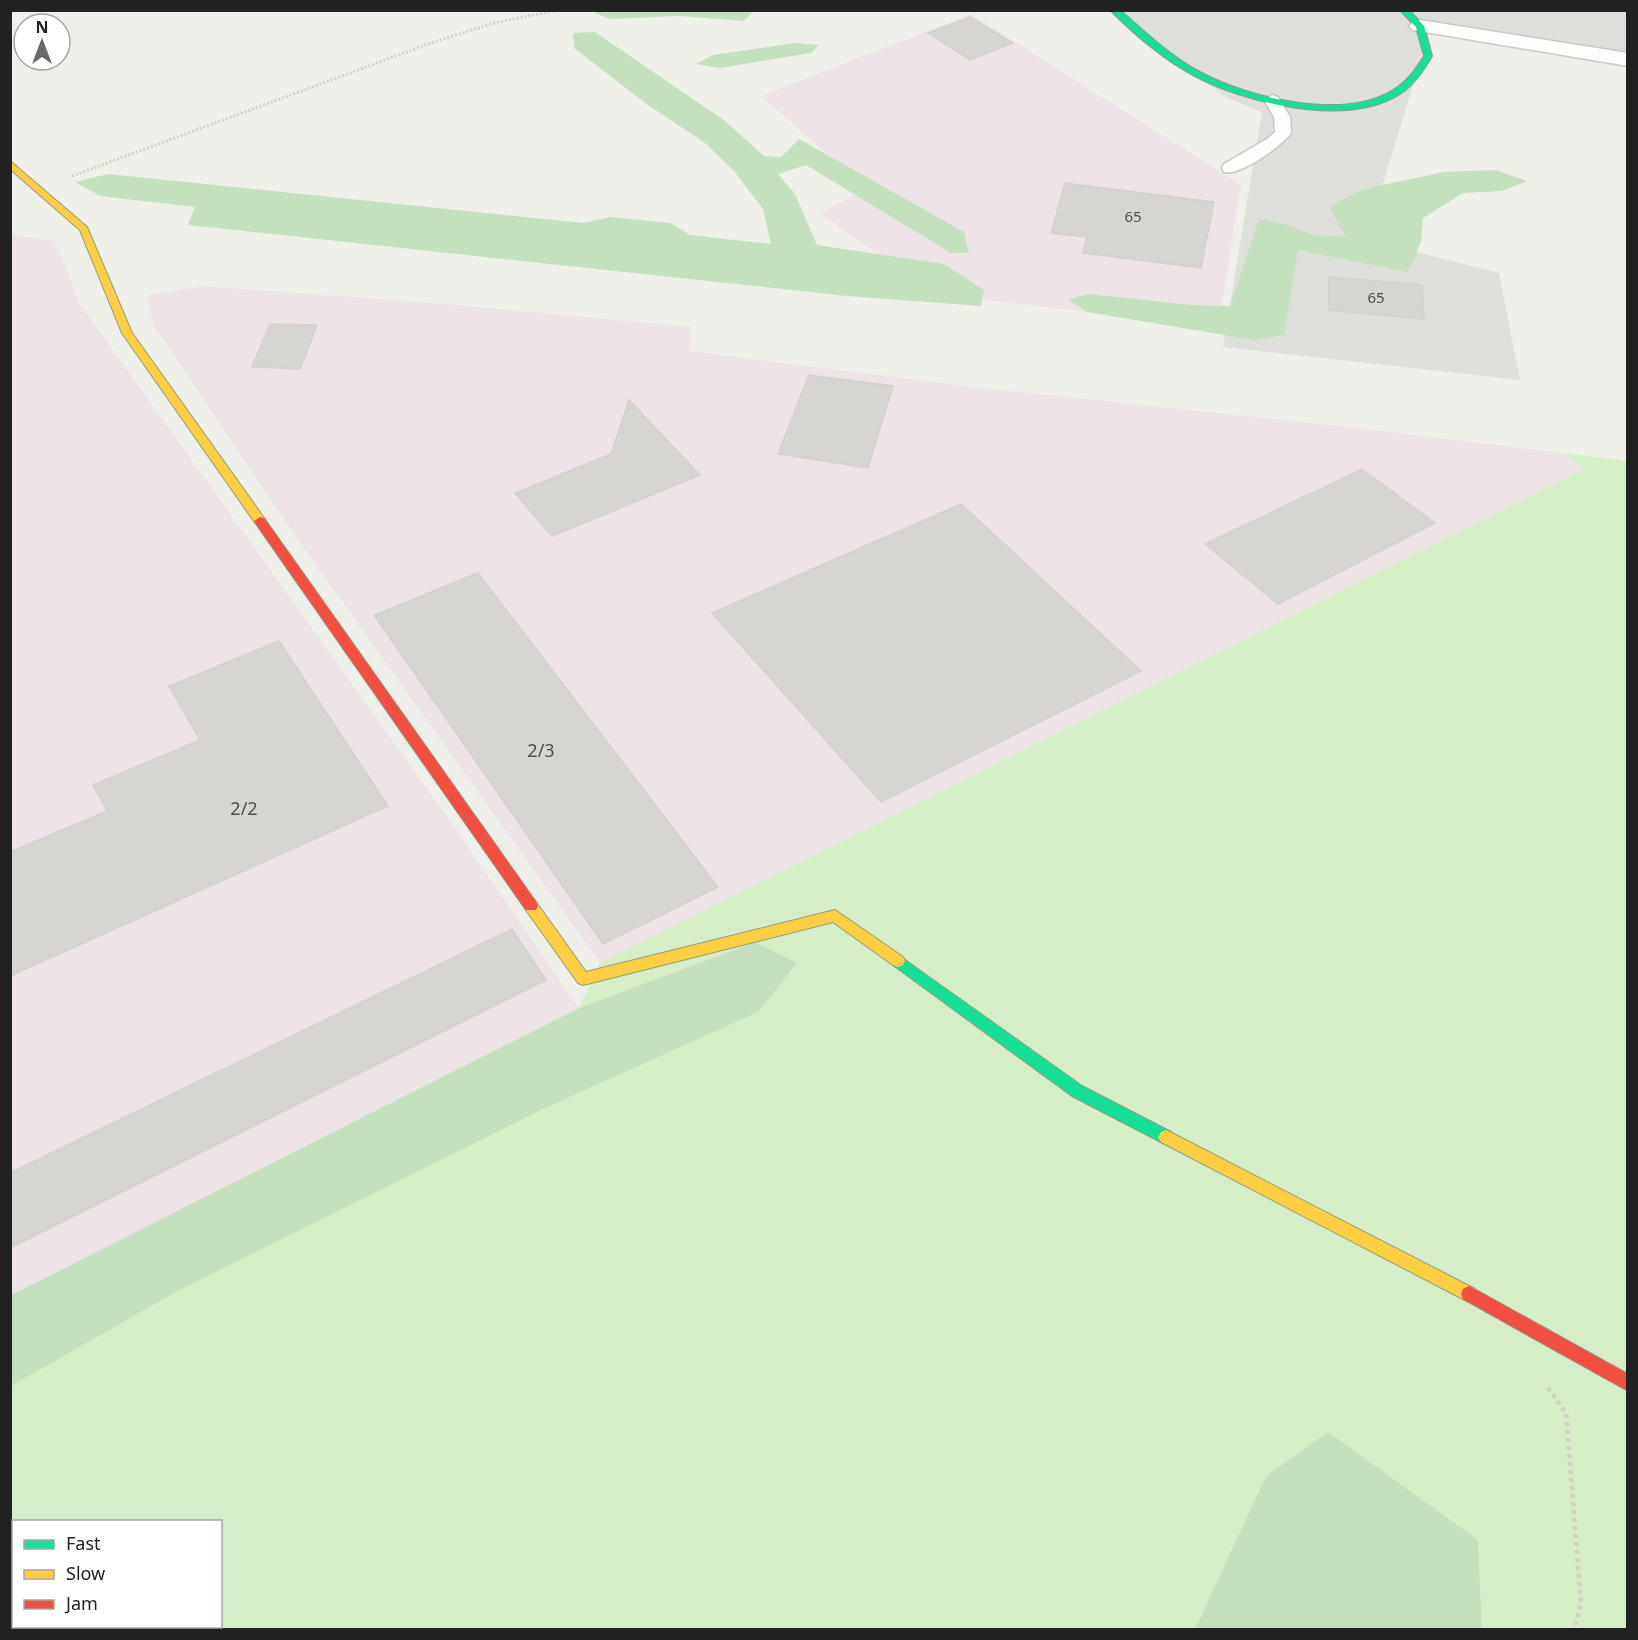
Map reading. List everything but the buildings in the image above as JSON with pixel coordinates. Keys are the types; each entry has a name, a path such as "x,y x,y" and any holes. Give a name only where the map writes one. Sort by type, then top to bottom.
{"street":[{"path":"1114,10 1182,65 1206,79 1236,91 1272,100 1317,106 1356,105 1389,97 1408,83 1420,70 1428,56 1409,15"},
{"path":"1409,15 1628,60"},
{"path":"10,164 84,229 127,333 583,979 835,915 1077,1091 1488,1304 1628,1383"}],"lane":[{"path":"1230,168 1273,143 1283,133 1282,117 1272,100"}],"path":[{"path":"38,189 205,129 397,55 496,24 558,10"},
{"path":"1546,1385 1566,1413 1581,1603 1574,1629"}],"shaded area":[{"path":"1115,11 1627,11 1627,60 1420,26 1422,56 1366,239 1499,273 1520,380 1223,347 1262,112 1225,97"},
{"path":"971,14 1241,185 1218,327 935,294 821,214 866,188 761,96"},
{"path":"11,235 55,241 80,304 453,825 579,1008 11,1295"},
{"path":"203,286 446,304 692,327 689,351 973,387 1340,426 1564,453 1583,469 600,963 291,530 153,324 147,295"}],"green space":[{"path":"748,10 752,13 744,21 679,16 609,19 595,13 598,11"},
{"path":"595,32 725,121 764,156 781,157 799,139 964,232 969,253 951,253 806,165 778,174 795,194 817,245 944,264 984,290 981,306 847,296 188,225 195,207 100,196 75,182 108,174 583,223 610,217 671,223 690,235 771,244 763,209 734,171 704,142 648,105 574,48 573,33"},
{"path":"795,43 819,45 811,53 720,68 696,64 713,55"},
{"path":"1496,170 1527,181 1502,191 1463,193 1423,218 1421,241 1408,272 1298,250 1284,335 1254,340 1087,312 1068,300 1088,294 1192,305 1230,306 1259,219 1288,225 1311,235 1346,237 1329,207 1364,189 1444,172"},
{"path":"1564,453 1627,461 1627,1629 1482,1629 1478,1540 1266,1476 1195,1629 11,1629 10,1386 174,1293 543,1109 757,1012 755,942 579,1008 600,963 1582,469"},
{"path":"755,942 797,963 758,1012 543,1109 174,1293 11,1386 11,1295 579,1008"},
{"path":"1328,1432 1478,1540 1482,1629 1195,1629 1266,1476"}],"traffic: fast":[{"path":"1114,10 1164,52 1197,74 1240,92 1266,99 1320,107 1346,107 1370,103 1391,95 1402,88 1421,68 1428,56 1420,26 1404,10"},
{"path":"898,961 1077,1091 1166,1137"}],"traffic: slow":[{"path":"10,164 84,229 127,333 260,521"},
{"path":"531,906 583,979 835,916 898,961"},
{"path":"1166,1137 1469,1294"}],"traffic: jam":[{"path":"260,521 531,906"},
{"path":"1469,1294 1628,1383"}]}
